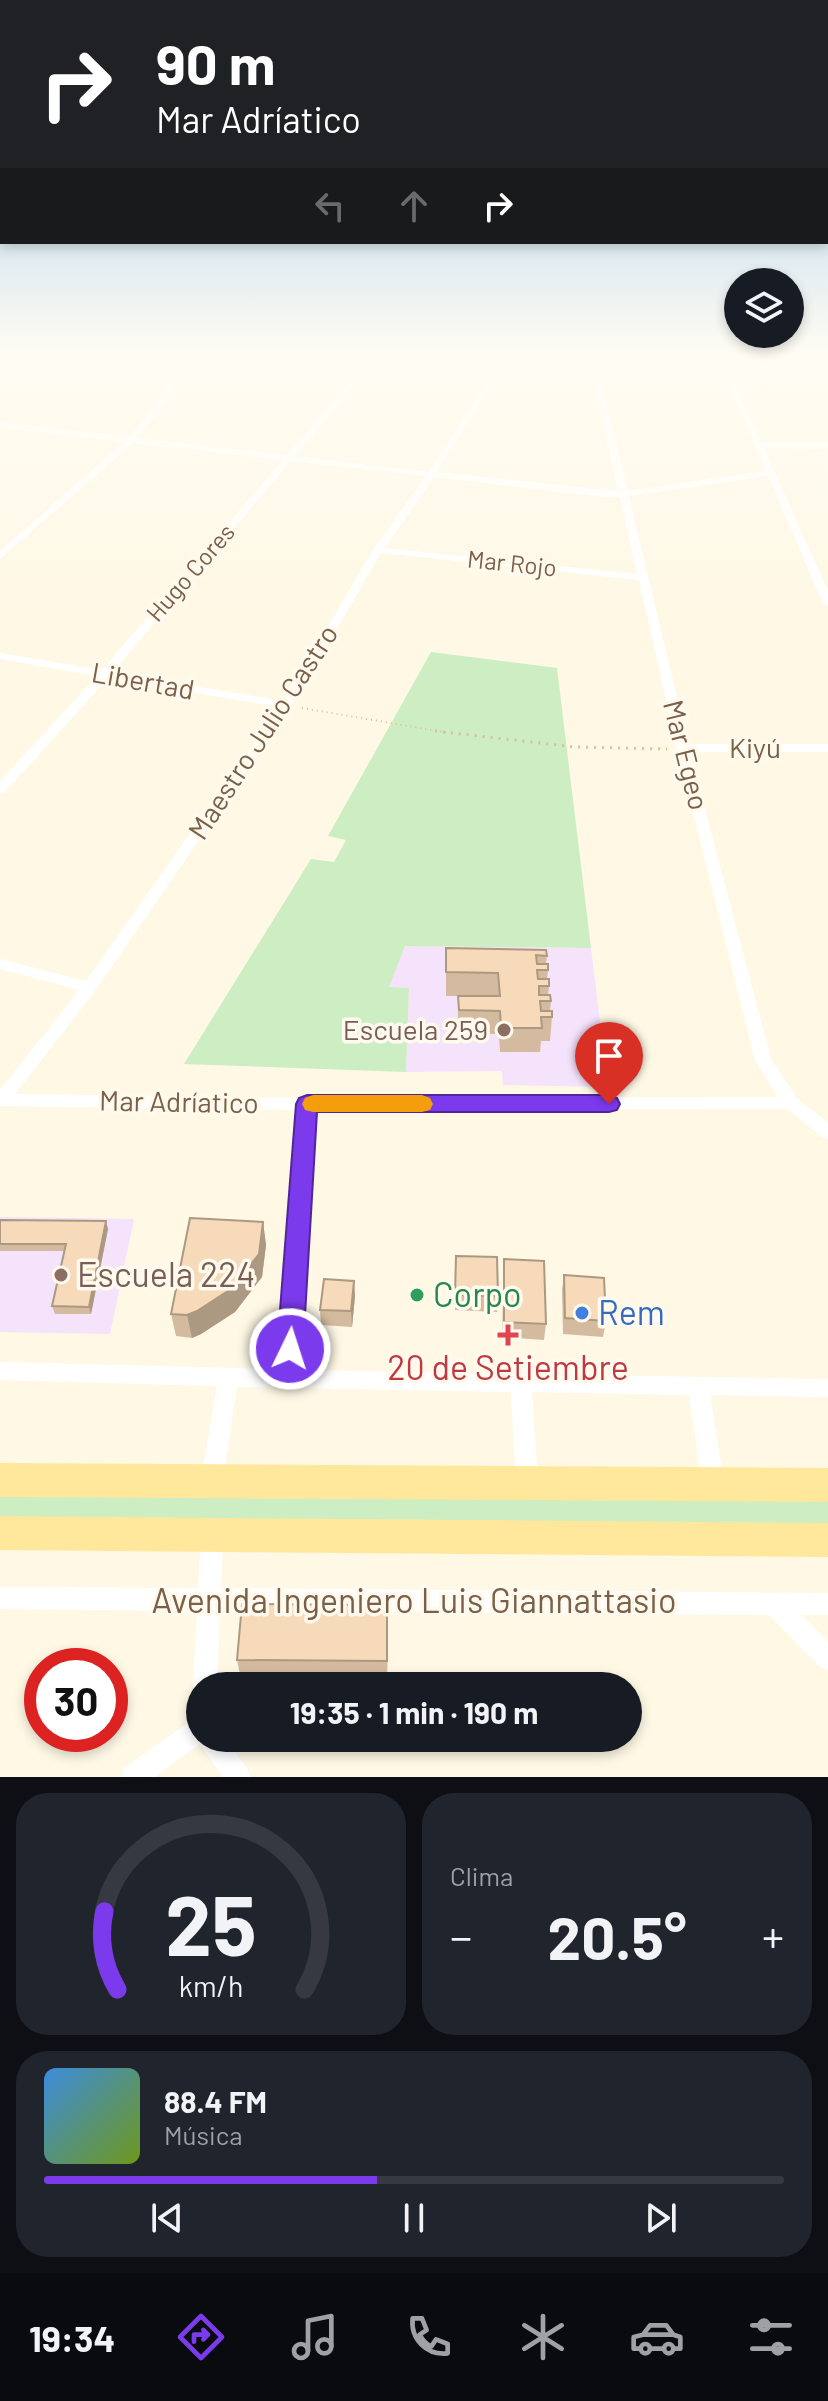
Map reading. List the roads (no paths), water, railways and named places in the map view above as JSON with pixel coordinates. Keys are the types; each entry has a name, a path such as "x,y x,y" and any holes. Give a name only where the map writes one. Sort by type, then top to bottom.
{"main road":[{"path":"0,1480 828,1485"},
{"name":"Avenida Ingeniero Luis Giannattasio","path":"0,1533 828,1540"}],"street":[{"path":"122,437 625,494 771,473"},
{"name":"Hugo Cores","path":"0,789 105,674 307,437"},
{"name":"Maestro Julio Castro","path":"1,1099 90,987 286,705 378,550 455,437"},
{"name":"Mar Egeo","path":"611,437 683,748 763,1060 791,1103 828,1132"},
{"path":"757,437 828,603"},
{"path":"0,556 133,438"},
{"path":"761,445 828,446"},
{"name":"Mar Rojo","path":"378,550 645,578"},
{"name":"Libertad","path":"0,656 286,705"},
{"name":"Kiyú","path":"683,748 828,748"},
{"path":"0,964 90,987"},
{"name":"Mar Adríatico","path":"1,1099 307,1104 791,1103"},
{"path":"288,1379 307,1104"},
{"path":"0,1371 828,1388"},
{"path":"212,1480 228,1378"},
{"path":"521,1383 527,1482"},
{"path":"698,1386 713,1484"},
{"path":"205,1672 212,1535"},
{"name":"Avenida Ingeniero Luis Giannattasio","path":"0,1598 828,1604"},
{"path":"773,1603 828,1659"},
{"path":"133,1777 186,1740"},
{"path":"220,1752 238,1777"}],"place":[{"name":"Escuela 259","path":"504,1030"},
{"name":"Escuela 224","path":"61,1275"},
{"name":"Corpo","path":"417,1295"},
{"name":"Rem","path":"582,1313"},
{"name":"20 de Setiembre","path":"508,1335"}]}
